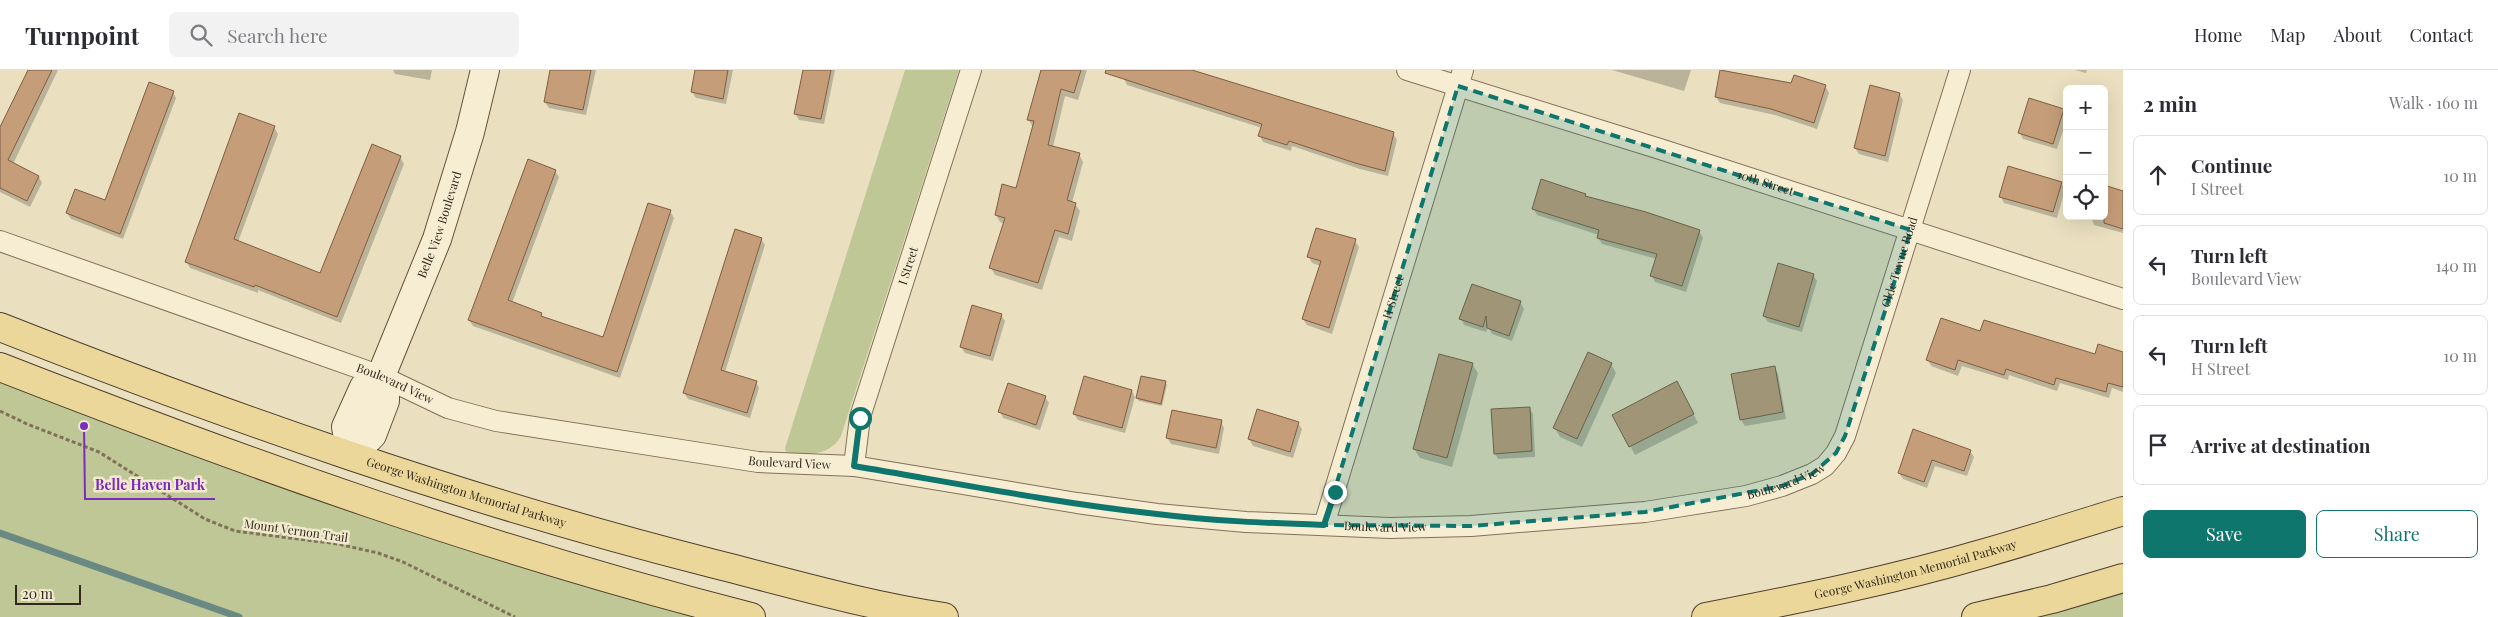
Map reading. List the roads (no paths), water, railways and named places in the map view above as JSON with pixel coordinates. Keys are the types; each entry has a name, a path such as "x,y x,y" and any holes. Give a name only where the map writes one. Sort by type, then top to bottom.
{"main road":[{"name":"Belle View Boulevard","path":"381,376 436,239 472,125 485,70"},
{"name":"George Washington Memorial Parkway","path":"0,328 351,455 506,507 667,552 894,609 944,617"},
{"path":"0,367 256,462 498,546 655,592 751,617"},
{"path":"256,462 321,468 339,464 372,435 385,401 386,388 381,376"},
{"path":"351,455 362,484 382,507"},
{"name":"George Washington Memorial Parkway","path":"1706,617 1815,596 1984,554 2123,511"},
{"path":"1976,617 2052,599 2123,578"}],"street":[{"name":"I Street","path":"854,466 860,418 971,70"},
{"name":"10th Street","path":"1407,70 1460,78 1911,230 2123,299"},
{"name":"Olde Towne Road","path":"1836,453 1845,436 1960,70"},
{"name":"H Street","path":"1324,525 1460,78"},
{"name":"Boulevard View","path":"0,241 381,376 448,408 496,421 758,462 854,466 1077,504 1157,514 1246,522 1390,528 1471,526 1645,512 1746,496 1782,486 1812,474 1825,466 1836,453"}],"waterway":[{"path":"0,533 239,617"}],"place":[{"name":"Belle Haven Park","path":"84,426"}]}
